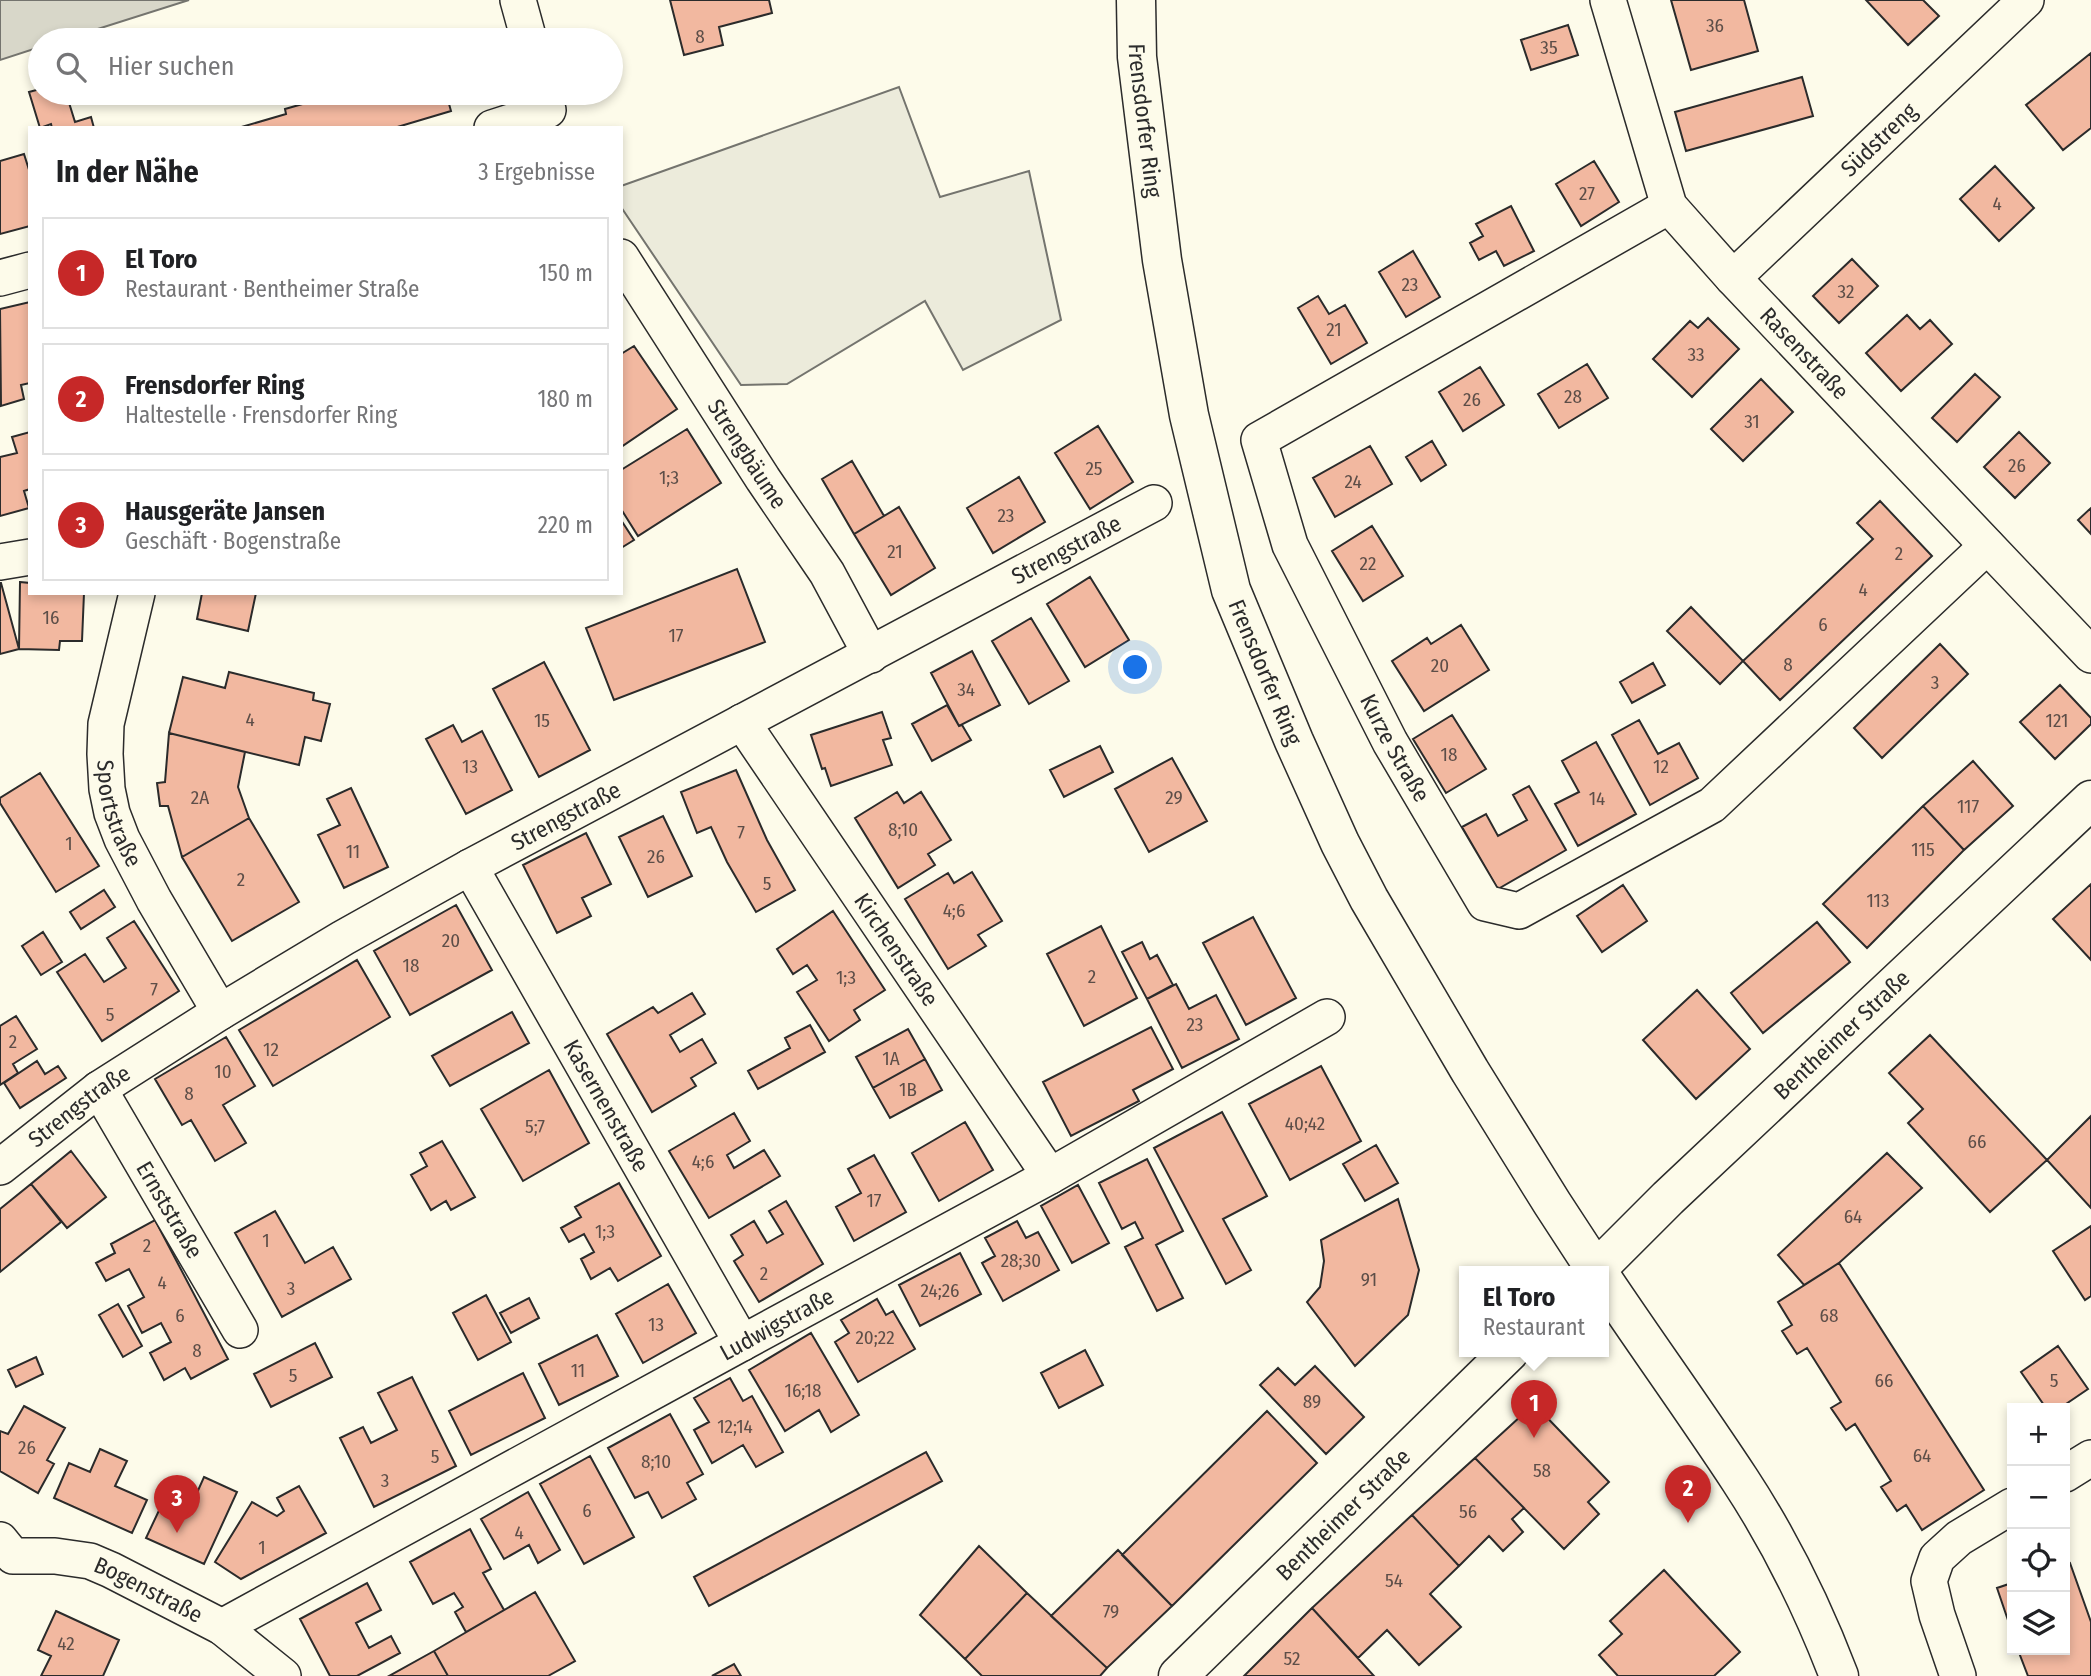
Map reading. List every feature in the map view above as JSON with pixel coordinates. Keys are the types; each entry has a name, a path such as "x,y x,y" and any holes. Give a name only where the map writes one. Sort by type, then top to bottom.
{"street":[{"path":"518,0 526,28"},
{"name":"Frensdorfer Ring","path":"1136,0 1137,57 1162,260 1189,415 1231,590 1294,741 1340,844 1369,899 1470,1071 1593,1266"},
{"name":"Rasenstraße","path":"1608,0 1669,206 1733,278 2091,655"},
{"name":"Südstreng","path":"1733,278 2026,0"},
{"path":"498,126 549,110"},
{"name":"Kurze Straße","path":"1669,206 1259,440 1290,545 1390,742 1485,903 1519,911 1712,805 1987,546"},
{"name":"Strengbäume","path":"623,260 763,480 827,573 871,655"},
{"path":"0,278 28,271"},
{"name":"Strengstraße","path":"0,1167 99,1089 219,1012 343,938 470,867 1154,503"},
{"path":"0,562 28,557"},
{"name":"Sportstraße","path":"137,595 106,724 107,789 121,839 219,1012"},
{"name":"Kirchenstraße","path":"742,722 1050,1176"},
{"name":"Bentheimer Straße","path":"1605,1266 1668,1198 2091,800"},
{"name":"Kasernenstraße","path":"470,867 742,1343"},
{"name":"Ludwigstraße","path":"222,1627 1050,1176 1327,1017"},
{"name":"Ernststraße","path":"99,1089 240,1330"},
{"name":"Frensdorfer Ring","path":"1609,1290 1742,1482 1797,1580 1822,1630 1839,1676"},
{"name":"Bentheimer Straße","path":"1178,1676 1504,1357"},
{"path":"2070,1471 2091,1458"},
{"path":"1958,1676 1937,1615 1929,1581 1937,1558 1959,1538 2007,1509"},
{"name":"Bogenstraße","path":"4,1557 55,1556 90,1561 222,1627 283,1676"}],"shaded area":[{"path":"0,0 189,0 101,28 28,28 28,51 0,60"},
{"path":"899,87 940,197 1029,171 1061,320 963,370 925,301 787,384 741,385 623,210 623,185"}],"building":[{"path":"670,0 769,0 772,13 719,27 723,45 684,55"},
{"path":"1671,0 1744,0 1758,51 1691,70"},
{"path":"1866,0 1923,0 1939,16 1908,45"},
{"path":"1568,25 1578,55 1531,70 1521,40"},
{"path":"2091,53 2091,128 2063,150 2026,105"},
{"path":"1802,77 1813,116 1686,151 1675,112"},
{"path":"33,105 70,105 75,122 91,117 93,126 51,124 39,126"},
{"path":"299,105 449,105 451,111 401,126 245,126 286,114 285,109"},
{"path":"24,154 28,167 28,227 0,234 0,161"},
{"path":"1594,161 1619,202 1581,226 1556,184"},
{"path":"1995,166 2034,208 1999,241 1960,199"},
{"path":"1511,206 1534,251 1504,266 1496,251 1479,260 1470,243 1483,236 1476,224"},
{"path":"1413,251 1440,297 1406,317 1379,272"},
{"path":"1852,259 1878,286 1839,323 1813,296"},
{"path":"1318,296 1329,314 1345,305 1367,343 1331,364 1298,308"},
{"path":"28,302 28,383 21,385 24,399 1,406 0,309"},
{"path":"1907,315 1920,329 1930,320 1952,344 1901,391 1866,353"},
{"path":"1708,318 1739,349 1692,397 1653,359 1690,321 1698,328"},
{"path":"634,346 677,409 623,446 623,353"},
{"path":"1587,364 1608,398 1559,428 1538,394"},
{"path":"1480,367 1504,405 1463,431 1439,392"},
{"path":"1975,374 2000,397 1957,442 1932,418"},
{"path":"1761,379 1793,412 1743,461 1711,429"},
{"path":"1098,426 1133,482 1090,509 1055,453"},
{"path":"687,429 721,483 638,536 623,512 623,469"},
{"path":"2019,432 2050,463 2015,498 1984,467"},
{"path":"28,433 28,490 24,491 28,508 0,516 0,457 17,453 12,437"},
{"path":"1432,441 1446,465 1421,481 1406,457"},
{"path":"1370,446 1392,484 1335,517 1313,478"},
{"path":"852,461 884,516 854,534 822,479"},
{"path":"1019,477 1045,522 993,553 967,508"},
{"path":"1880,501 1932,556 1780,700 1743,661 1873,539 1857,523"},
{"path":"899,507 935,568 891,595 854,534"},
{"path":"2091,508 2091,534 2078,520"},
{"path":"623,523 634,540 623,547"},
{"path":"1372,526 1403,576 1363,601 1332,551"},
{"path":"737,569 765,642 614,700 586,628"},
{"path":"1090,577 1129,640 1085,667 1047,604"},
{"path":"20,582 28,583 28,595 84,595 82,641 60,641 59,650 19,649"},
{"path":"0,583 19,649 0,654"},
{"path":"202,595 256,595 248,631 197,619"},
{"path":"1691,607 1743,661 1720,684 1667,631"},
{"path":"1031,618 1069,681 1029,704 992,641"},
{"path":"1461,625 1489,670 1424,711 1392,661 1427,638 1431,644"},
{"path":"1940,644 1968,674 1882,758 1854,728"},
{"path":"972,651 1000,705 959,726 931,673"},
{"path":"544,662 590,750 539,777 493,689"},
{"path":"1653,663 1665,685 1632,703 1620,682"},
{"path":"229,672 314,693 313,700 330,704 321,741 305,737 299,765 169,733 183,677 225,688"},
{"path":"2060,685 2091,718 2091,724 2055,759 2020,722"},
{"path":"947,705 971,740 932,761 912,724"},
{"path":"882,712 891,738 883,740 892,765 831,786 825,768 822,769 811,735"},
{"path":"1452,715 1486,769 1446,793 1413,739"},
{"path":"1639,720 1658,754 1679,743 1698,778 1650,805 1612,735"},
{"path":"453,725 462,742 482,731 512,790 466,814 426,739"},
{"path":"169,733 245,752 238,787 249,818 182,857 168,806 160,806 157,783 165,782"},
{"path":"1596,742 1636,814 1578,846 1555,804 1579,792 1562,761"},
{"path":"1100,746 1113,772 1064,797 1050,770"},
{"path":"1172,758 1207,821 1149,852 1115,789"},
{"path":"1973,761 2013,806 1964,850 1923,806"},
{"path":"736,770 767,840 795,890 756,912 727,862 711,827 697,833 681,792"},
{"path":"40,773 99,866 56,892 0,803 0,798"},
{"path":"1529,786 1566,850 1498,889 1462,827 1486,814 1498,836 1527,820 1513,795"},
{"path":"351,788 388,867 344,888 318,835 340,825 327,799"},
{"path":"897,792 904,803 921,792 951,840 928,854 935,865 898,888 855,818"},
{"path":"1923,806 1964,850 1867,948 1823,904"},
{"path":"663,816 692,876 648,897 619,837"},
{"path":"249,818 299,902 232,941 182,857"},
{"path":"586,833 611,884 582,898 591,916 557,933 523,865"},
{"path":"972,872 1002,921 978,935 986,946 948,969 905,899 948,873 954,883"},
{"path":"2091,884 2091,960 2053,919"},
{"path":"1623,885 1647,921 1602,952 1577,916"},
{"path":"104,890 115,907 81,929 70,912"},
{"path":"456,905 492,970 410,1015 374,951"},
{"path":"833,911 885,990 854,1010 860,1020 829,1041 797,992 817,980 807,965 793,974 777,949"},
{"path":"1253,917 1296,998 1246,1025 1203,943"},
{"path":"134,921 179,991 102,1041 57,972 85,954 104,982 126,968 107,938"},
{"path":"1817,922 1850,962 1763,1033 1731,993"},
{"path":"1101,926 1137,998 1084,1026 1047,954"},
{"path":"43,932 62,962 41,975 22,946"},
{"path":"1142,942 1150,959 1157,955 1173,985 1147,999 1122,952"},
{"path":"357,960 390,1017 273,1086 239,1030"},
{"path":"1176,984 1189,1009 1216,995 1239,1039 1182,1068 1147,999"},
{"path":"1697,990 1750,1049 1696,1099 1643,1040"},
{"path":"692,993 705,1014 670,1035 680,1052 702,1039 716,1063 691,1078 696,1086 652,1112 607,1034 653,1007 658,1013"},
{"path":"512,1012 529,1043 450,1086 432,1056"},
{"path":"16,1016 37,1049 13,1064 18,1073 0,1085 0,1026"},
{"path":"810,1025 825,1052 758,1089 748,1071 790,1048 785,1038"},
{"path":"1151,1027 1173,1069 1133,1090 1139,1101 1071,1136 1043,1082"},
{"path":"908,1029 925,1059 873,1088 856,1057"},
{"path":"1930,1035 2047,1160 1990,1212 1908,1123 1923,1109 1889,1073"},
{"path":"226,1037 255,1086 223,1105 246,1143 215,1161 191,1120 182,1125 155,1079"},
{"path":"925,1059 942,1090 890,1118 873,1088"},
{"path":"37,1061 45,1074 58,1066 66,1078 20,1108 4,1083"},
{"path":"1321,1066 1361,1141 1290,1180 1249,1104"},
{"path":"549,1070 589,1143 523,1181 481,1109"},
{"path":"1222,1112 1267,1196 1223,1219 1251,1270 1226,1284 1154,1148"},
{"path":"734,1113 750,1141 727,1155 734,1168 764,1150 780,1176 709,1218 669,1151"},
{"path":"2091,1116 2091,1208 2047,1160"},
{"path":"965,1122 993,1170 939,1201 912,1153"},
{"path":"442,1141 475,1197 451,1210 446,1201 431,1210 411,1175 427,1166 420,1153"},
{"path":"1376,1145 1398,1183 1365,1201 1343,1164"},
{"path":"71,1151 106,1197 67,1228 31,1184"},
{"path":"1887,1153 1922,1188 1839,1263 1804,1285 1778,1255"},
{"path":"874,1155 906,1212 854,1241 836,1207 861,1193 848,1169"},
{"path":"1147,1159 1183,1231 1156,1245 1183,1298 1157,1311 1125,1247 1143,1238 1135,1222 1122,1229 1099,1183"},
{"path":"619,1183 661,1256 618,1281 610,1268 591,1279 581,1259 594,1252 584,1234 569,1242 561,1228 581,1217 575,1207"},
{"path":"31,1184 61,1222 0,1272 0,1209"},
{"path":"1078,1185 1109,1243 1072,1263 1041,1206"},
{"path":"1398,1199 1419,1270 1408,1315 1355,1366 1307,1302 1320,1287 1324,1261 1321,1240"},
{"path":"786,1201 823,1264 759,1302 734,1261 743,1255 731,1235 754,1221 767,1243 783,1234 769,1211"},
{"path":"275,1211 305,1263 333,1247 351,1279 282,1317 235,1233"},
{"path":"155,1220 228,1359 191,1379 185,1368 164,1380 150,1353 171,1342 161,1323 142,1333 128,1306 144,1297 129,1269 106,1281 96,1263 115,1253 111,1244"},
{"path":"1017,1221 1026,1238 1038,1232 1059,1270 1003,1301 982,1263 995,1256 985,1238"},
{"path":"2091,1226 2091,1296 2085,1300 2053,1251"},
{"path":"960,1253 981,1294 920,1326 899,1285"},
{"path":"1839,1263 1984,1490 1922,1530 1906,1505 1897,1511 1881,1487 1891,1481 1855,1424 1846,1430 1831,1408 1841,1402 1807,1348 1797,1354 1782,1331 1792,1325 1778,1302"},
{"path":"668,1284 696,1333 643,1363 616,1314"},
{"path":"486,1295 511,1342 478,1360 453,1313"},
{"path":"529,1298 539,1318 511,1333 500,1313"},
{"path":"877,1299 886,1315 893,1311 915,1349 858,1382 835,1342 849,1333 841,1320"},
{"path":"118,1304 142,1346 123,1357 99,1315"},
{"path":"811,1333 859,1415 831,1432 819,1410 785,1431 749,1370"},
{"path":"597,1335 618,1376 559,1405 539,1364"},
{"path":"315,1343 332,1377 271,1407 254,1374"},
{"path":"2058,1346 2088,1389 2067,1403 2043,1403 2021,1372"},
{"path":"1085,1350 1103,1385 1059,1408 1041,1373"},
{"path":"36,1357 43,1374 16,1387 8,1370"},
{"path":"1315,1366 1364,1417 1326,1454 1260,1385 1278,1368 1295,1385"},
{"path":"523,1373 545,1418 471,1455 449,1411"},
{"path":"412,1377 456,1466 374,1507 340,1438 363,1427 371,1443 397,1430 378,1393"},
{"path":"730,1378 743,1401 752,1396 783,1452 756,1467 743,1445 712,1463 694,1430 709,1422 694,1398"},
{"path":"1534,1404 1609,1482 1588,1502 1599,1514 1564,1549 1475,1458"},
{"path":"24,1406 65,1428 47,1460 54,1464 38,1493 0,1471 0,1431 8,1434"},
{"path":"1267,1411 1317,1463 1172,1606 1122,1555"},
{"path":"670,1414 703,1474 687,1483 696,1499 662,1518 648,1492 635,1498 608,1448"},
{"path":"100,1449 127,1461 115,1486 147,1500 132,1533 54,1498 69,1463 90,1472"},
{"path":"926,1452 942,1481 709,1606 694,1577"},
{"path":"590,1456 634,1537 584,1564 540,1484"},
{"path":"1475,1458 1524,1508 1512,1519 1523,1532 1503,1551 1489,1536 1459,1566 1412,1515"},
{"path":"204,1477 237,1492 204,1564 146,1538 163,1502 188,1513"},
{"path":"299,1486 326,1533 241,1579 215,1562 252,1502 277,1516 284,1511 277,1498"},
{"path":"528,1492 560,1550 538,1563 529,1545 504,1559 481,1519"},
{"path":"1412,1515 1459,1566 1430,1594 1461,1627 1419,1665 1387,1630 1358,1658 1312,1608"},
{"path":"470,1529 491,1569 483,1573 504,1610 466,1632 455,1612 463,1607 454,1593 433,1604 410,1562"},
{"path":"979,1546 1027,1593 965,1659 920,1615"},
{"path":"1118,1550 1172,1606 1107,1668 1051,1616"},
{"path":"2070,1563 2091,1622 2091,1676 2028,1676 2020,1655 2070,1655"},
{"path":"1664,1570 1740,1652 1714,1676 1618,1676 1599,1655 1622,1634 1610,1621"},
{"path":"367,1583 381,1610 356,1623 369,1648 391,1636 400,1653 357,1676 330,1676 300,1619"},
{"path":"2007,1585 2007,1617 1997,1588"},
{"path":"535,1592 575,1661 548,1676 448,1676 434,1651"},
{"path":"1027,1593 1107,1668 1100,1676 982,1676 965,1659"},
{"path":"1312,1608 1374,1676 1244,1676"},
{"path":"56,1611 119,1640 103,1676 41,1676 51,1656 38,1650"},
{"path":"434,1651 448,1676 389,1676"},
{"path":"734,1664 741,1676 712,1676"}],"place":[{"name":"El Toro","path":"1534,1438"},
{"name":"Frensdorfer Ring","path":"1688,1523"},
{"name":"Hausgeräte Jansen","path":"177,1533"}]}
